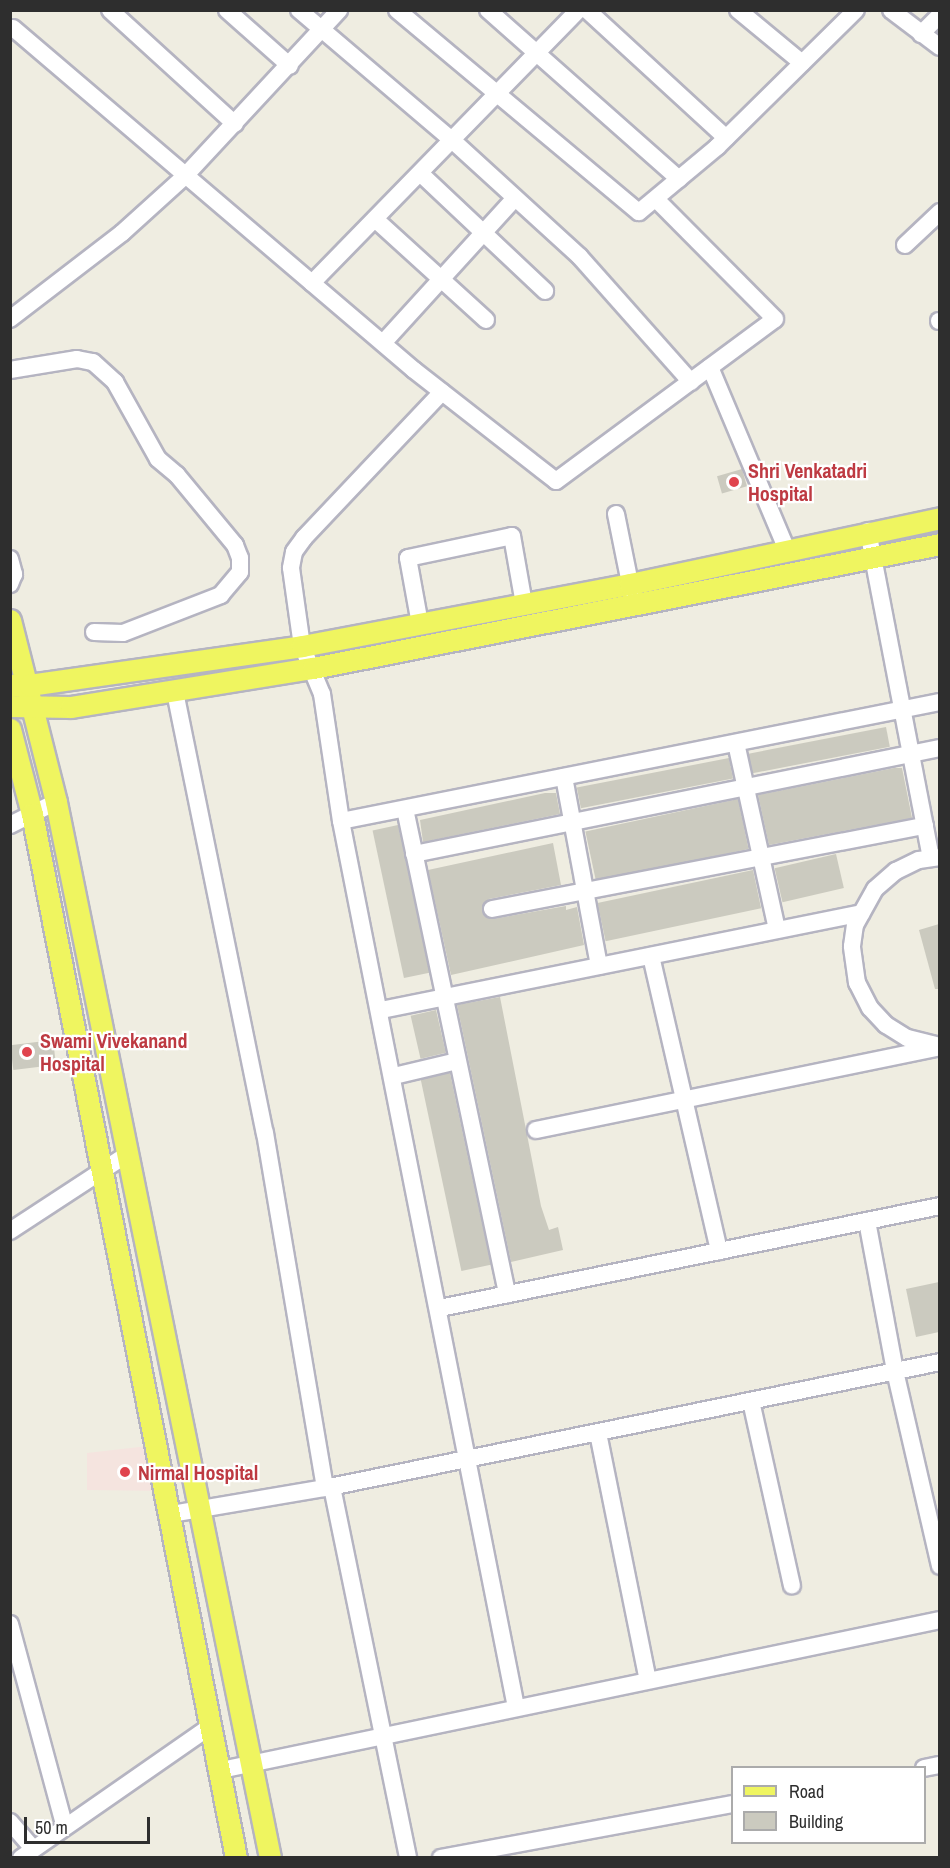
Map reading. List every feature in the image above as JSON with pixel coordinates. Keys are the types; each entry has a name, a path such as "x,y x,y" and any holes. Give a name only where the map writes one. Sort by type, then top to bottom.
{"main road":[{"path":"20,685 302,646 630,584 868,531 939,518"},
{"path":"10,705 34,708 71,707 175,692 635,606 939,544"},
{"path":"10,620 20,685 34,708 56,802 270,1857"},
{"path":"10,729 32,814 100,1171 171,1514 236,1857"}],"street":[{"path":"110,10 235,124"},
{"path":"227,10 291,66"},
{"path":"299,10 452,140 580,257 691,382"},
{"path":"10,318 122,233 184,177 291,66 339,10"},
{"path":"397,10 636,211 642,211 726,138 856,10"},
{"path":"488,10 680,179"},
{"path":"312,283 578,10"},
{"path":"587,10 726,138"},
{"path":"738,10 802,63"},
{"path":"891,10 939,47"},
{"path":"921,34 939,15"},
{"path":"13,28 184,177 382,343 556,481 775,319 656,198"},
{"path":"420,172 545,291"},
{"path":"382,343 515,198"},
{"path":"905,245 939,212"},
{"path":"375,219 486,320"},
{"path":"10,370 76,359 93,362 115,382 158,459 220,528 240,558 240,572 221,595 123,633 94,632"},
{"path":"710,367 787,550"},
{"path":"442,392 294,552 291,568 302,646 322,694 342,821 440,1308 465,1461 516,1707"},
{"path":"616,514 635,606"},
{"path":"868,531 925,826 935,857 896,871 875,889 861,913 852,946 857,983 870,1008 886,1025 907,1038 939,1047"},
{"path":"420,624 408,558 512,536 524,604"},
{"path":"10,559 14,574 10,584"},
{"path":"175,692 265,1133 329,1488 386,1733 408,1857"},
{"path":"342,821 939,702"},
{"path":"736,743 777,930"},
{"path":"414,854 746,789 939,748"},
{"path":"564,777 599,966"},
{"path":"10,825 56,802"},
{"path":"405,809 507,1294"},
{"path":"492,909 761,860 925,826"},
{"path":"381,1010 861,913"},
{"path":"651,956 719,1251"},
{"path":"536,1130 939,1047"},
{"path":"394,1076 457,1061"},
{"path":"10,1231 129,1153"},
{"path":"440,1308 939,1206"},
{"path":"867,1221 895,1371 939,1566"},
{"path":"171,1514 329,1488 939,1362"},
{"path":"751,1401 792,1586"},
{"path":"598,1433 648,1680"},
{"path":"221,1770 386,1733 939,1620"},
{"path":"10,1624 64,1824"},
{"path":"10,1822 27,1853 64,1824 211,1726"},
{"path":"441,1857 731,1804"}],"shaded area":[{"name":"Nirmal Hospital","path":"157,1445 166,1491 87,1490 87,1453"}],"building":[{"path":"742,469 747,486 722,493 717,476"},
{"path":"886,727 890,747 752,773 749,754"},
{"path":"729,758 733,779 581,808 577,788"},
{"path":"902,768 912,818 769,845 758,795"},
{"path":"545,793 556,793 560,814 423,842 420,820"},
{"path":"738,799 749,849 596,881 585,831"},
{"path":"398,825 429,973 404,978 373,830"},
{"path":"553,843 561,885 489,899 482,912 493,919 566,906 566,910 577,907 584,945 451,975 428,870"},
{"path":"836,854 844,888 782,902 775,868"},
{"path":"753,870 761,908 606,941 597,903"},
{"path":"939,924 939,989 935,989 919,930"},
{"path":"500,997 541,1206 549,1230 558,1227 563,1250 511,1262 457,1005"},
{"path":"436,1010 446,1053 421,1059 411,1016"},
{"path":"53,1040 56,1065 13,1070 10,1045"},
{"path":"450,1073 491,1265 461,1271 421,1079"},
{"path":"939,1282 939,1332 916,1337 906,1289"}],"place":[{"name":"Shri Venkatadri Hospital","path":"734,482"},
{"name":"Swami Vivekanand Hospital","path":"27,1052"},
{"name":"Nirmal Hospital","path":"125,1472"}]}
